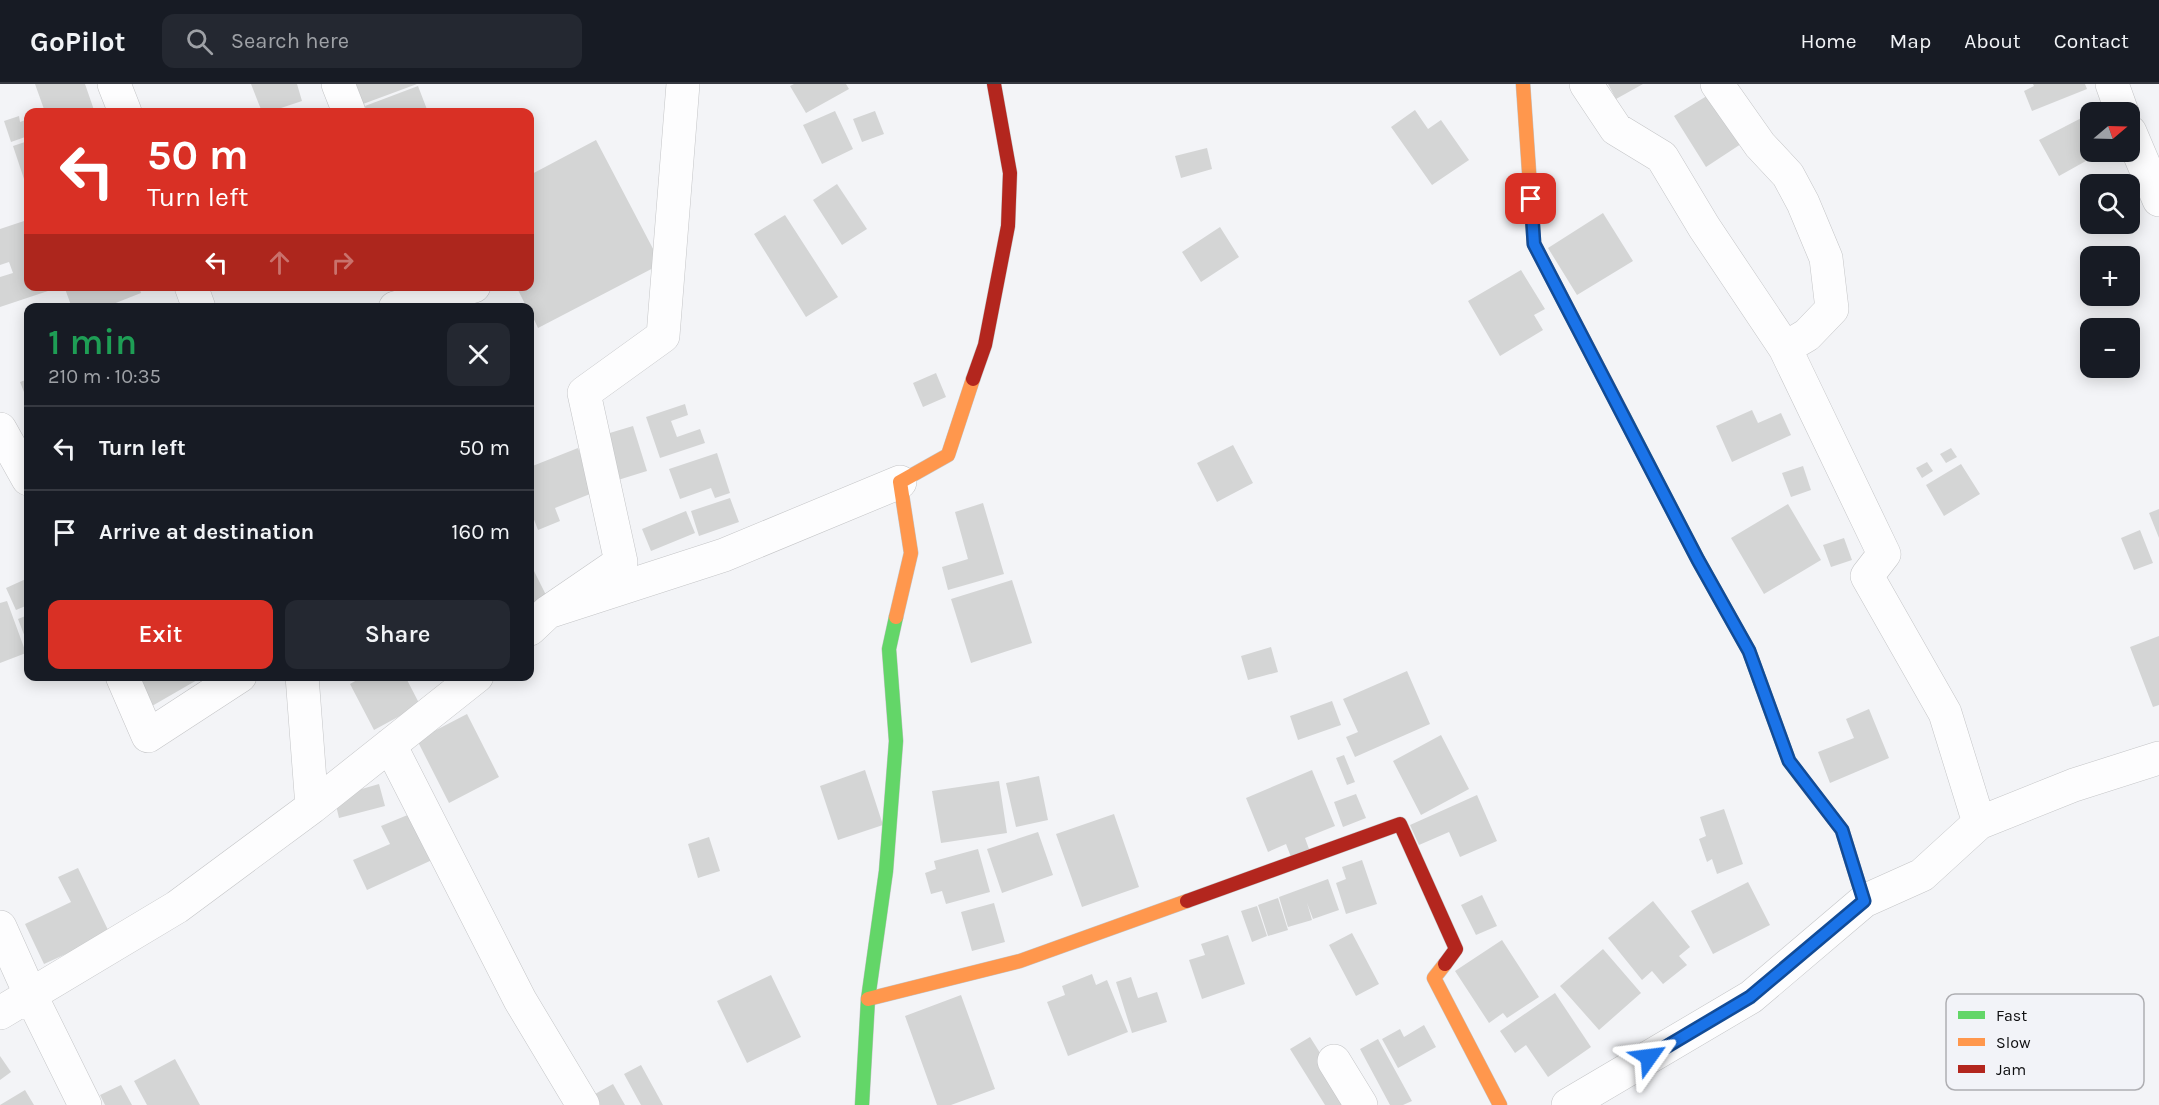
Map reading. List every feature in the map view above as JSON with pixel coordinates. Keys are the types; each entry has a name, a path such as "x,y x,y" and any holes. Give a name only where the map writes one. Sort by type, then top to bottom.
{"street":[{"path":"114,84 123,108"},
{"path":"338,84 347,108"},
{"path":"539,621 621,562 584,393 663,336 683,84"},
{"path":"539,621 724,555 900,482 948,455 985,345 1008,226 1010,173 994,84"},
{"path":"1523,84 1534,244 1698,560 1749,651 1789,761 1842,830 1864,901"},
{"path":"1586,84 1616,129 1662,157 1704,227 1785,348 1884,555 1868,576 1945,713 1979,823"},
{"path":"1717,84 1760,145 1788,175 1803,203 1826,258 1832,309 1808,335 1785,348"},
{"path":"2112,84 2118,102"},
{"path":"2140,155 2159,200"},
{"path":"413,303 456,291"},
{"path":"0,429 24,472"},
{"path":"862,1105 868,999 886,872 896,741 889,649 911,553 900,482"},
{"path":"124,681 148,736 232,681"},
{"path":"302,681 312,807"},
{"path":"0,1013 177,907 312,807 471,681"},
{"path":"390,745 520,1000 583,1105"},
{"path":"1568,1105 1750,997 1864,901 1922,875 1979,823 2074,785 2159,758"},
{"path":"868,999 1020,961 1400,824 1456,949 1434,978 1500,1105"},
{"path":"0,927 85,1105"},
{"path":"1334,1061 1361,1105"}],"building":[{"path":"35,84 85,84 93,108 44,108"},
{"path":"251,84 297,84 302,101 281,108 260,108"},
{"path":"355,84 417,84 363,104"},
{"path":"794,84 846,84 849,89 806,113 790,86"},
{"path":"1608,84 1643,84 1616,99"},
{"path":"2033,84 2085,84 2087,89 2032,111 2024,91 2034,86"},
{"path":"418,86 426,108 366,108 365,106"},
{"path":"1710,94 1741,144 1706,167 1674,116"},
{"path":"1415,110 1428,129 1441,120 1469,160 1432,185 1391,127"},
{"path":"835,111 853,149 822,164 803,125"},
{"path":"875,111 884,134 862,142 853,119"},
{"path":"19,116 20,122 24,120 24,137 11,142 4,121"},
{"path":"2080,119 2080,162 2084,162 2059,176 2039,140"},
{"path":"596,140 661,264 538,328 534,320 534,303 524,303 518,291 534,291 534,173"},
{"path":"24,142 24,179 13,146"},
{"path":"1207,148 1212,169 1181,178 1175,156"},
{"path":"837,184 867,229 842,245 813,200"},
{"path":"1603,213 1633,261 1577,295 1548,248"},
{"path":"785,215 838,297 806,317 754,234"},
{"path":"24,221 24,291 48,291 0,307 0,277 13,273 9,262 0,265 0,229"},
{"path":"1220,227 1239,257 1201,282 1182,252"},
{"path":"1521,270 1545,309 1534,315 1543,330 1500,356 1468,301"},
{"path":"66,291 140,291 141,293 116,303 70,303"},
{"path":"936,373 946,397 923,407 913,383"},
{"path":"24,380 24,392 20,382"},
{"path":"685,404 688,415 671,421 677,437 700,429 705,443 660,458 646,417"},
{"path":"1752,410 1758,423 1781,413 1791,435 1732,462 1716,426"},
{"path":"633,426 647,471 618,480 603,435"},
{"path":"1233,445 1253,483 1217,502 1197,463"},
{"path":"578,448 595,492 555,508 560,521 538,530 534,520 534,465"},
{"path":"1951,448 1957,457 1946,463 1940,454"},
{"path":"717,453 730,493 715,498 711,488 680,499 669,469"},
{"path":"1927,462 1933,471 1922,478 1916,468"},
{"path":"1961,464 1980,494 1944,516 1926,485"},
{"path":"1803,466 1811,490 1791,497 1782,473"},
{"path":"730,498 739,522 699,536 691,511"},
{"path":"983,503 1004,574 948,590 942,567 968,559 955,512"},
{"path":"1788,504 1821,560 1764,594 1731,538"},
{"path":"2159,509 2159,538 2149,513"},
{"path":"686,511 695,533 651,551 642,529"},
{"path":"2140,530 2153,563 2134,570 2121,538"},
{"path":"1844,538 1852,560 1831,567 1823,545"},
{"path":"534,571 547,597 534,604"},
{"path":"24,580 24,607 16,610 6,588"},
{"path":"1012,580 1032,643 971,663 951,599"},
{"path":"7,601 24,648 24,654 0,663 0,603"},
{"path":"24,617 24,635 18,619"},
{"path":"2159,636 2159,705 2153,707 2130,647"},
{"path":"1271,647 1278,672 1248,680 1241,656"},
{"path":"1407,671 1430,724 1355,757 1346,737 1358,732 1343,699"},
{"path":"139,681 195,681 152,706"},
{"path":"355,681 408,681 420,705 374,730 350,684"},
{"path":"1332,701 1341,725 1298,740 1290,716"},
{"path":"1869,709 1889,758 1830,783 1818,752 1854,738 1846,719"},
{"path":"467,714 499,777 449,803 417,740"},
{"path":"1441,735 1469,789 1421,815 1393,761"},
{"path":"1344,755 1355,782 1347,785 1336,758"},
{"path":"865,770 883,825 838,840 820,786"},
{"path":"1312,770 1335,826 1305,838 1309,849 1291,857 1286,844 1268,852 1246,798"},
{"path":"1039,776 1048,820 1016,827 1006,783"},
{"path":"999,781 1007,833 941,843 932,791"},
{"path":"379,784 385,806 339,818 334,797"},
{"path":"1356,794 1366,818 1343,827 1334,802"},
{"path":"1477,795 1497,841 1460,857 1449,832 1419,845 1410,825"},
{"path":"1724,809 1743,864 1717,874 1712,859 1707,862 1699,839 1706,836 1700,817"},
{"path":"410,814 432,860 367,890 353,860 390,844 381,826"},
{"path":"1114,814 1139,887 1082,907 1056,834"},
{"path":"1038,832 1053,875 1002,893 987,849"},
{"path":"709,837 720,871 698,878 688,844"},
{"path":"978,849 990,892 946,904 942,891 931,894 925,873 936,869 934,861"},
{"path":"1362,860 1377,904 1346,914 1336,883 1346,879 1342,867"},
{"path":"78,868 110,934 44,964 25,924 71,902 58,877"},
{"path":"1328,879 1339,910 1313,919 1307,903 1312,920 1288,927 1279,897"},
{"path":"1748,882 1770,925 1713,954 1691,911"},
{"path":"1482,895 1497,926 1476,935 1461,905"},
{"path":"1278,898 1288,930 1268,936 1258,905"},
{"path":"1653,901 1690,947 1679,956 1687,965 1663,984 1652,971 1642,980 1608,938"},
{"path":"994,903 1005,942 972,951 961,912"},
{"path":"1257,906 1267,936 1252,942 1241,911"},
{"path":"1352,933 1379,984 1356,996 1329,945"},
{"path":"1228,935 1245,984 1202,999 1189,960 1205,955 1201,944"},
{"path":"1502,940 1539,997 1507,1018 1503,1013 1489,1023 1455,971"},
{"path":"1603,949 1641,993 1599,1030 1560,986"},
{"path":"1092,974 1096,985 1107,980 1128,1032 1068,1056 1047,1002 1065,995 1062,986"},
{"path":"771,975 801,1037 747,1063 717,1001"},
{"path":"1131,977 1138,998 1157,992 1167,1022 1132,1033 1116,982"},
{"path":"1555,993 1591,1047 1548,1077 1526,1045 1515,1053 1500,1031"},
{"path":"961,995 995,1089 951,1105 937,1105 905,1016"},
{"path":"1424,1025 1436,1047 1398,1068 1382,1039 1400,1029 1404,1037"},
{"path":"1310,1037 1353,1105 1325,1105 1290,1049"},
{"path":"1378,1039 1412,1101 1403,1105 1390,1105 1360,1049"},
{"path":"0,1056 11,1072 0,1080"},
{"path":"175,1059 200,1105 147,1105 134,1081"},
{"path":"641,1065 663,1105 641,1105 624,1074"},
{"path":"613,1084 625,1105 589,1105 586,1099"},
{"path":"121,1085 132,1105 105,1105 100,1095"},
{"path":"25,1090 34,1105 0,1105"}],"traffic: fast":[{"path":"1624,417 1698,560 1749,651 1789,761 1801,777"},
{"path":"862,1105 868,999 886,871 896,741 889,649 896,617"}],"traffic: slow":[{"path":"1523,84 1534,244 1624,417"},
{"path":"896,617 911,553 900,482 948,455 973,379"},
{"path":"1801,777 1842,830 1864,901"},
{"path":"868,999 1020,961 1187,901"},
{"path":"1445,964 1434,978 1500,1105"}],"traffic: jam":[{"path":"973,379 985,345 1008,226 1010,173 994,84"},
{"path":"1187,901 1400,824 1456,949 1445,964"}],"route":[{"path":"1531,199 1534,244 1698,560 1749,651 1789,761 1842,830 1864,901 1750,997 1649,1057"}]}
